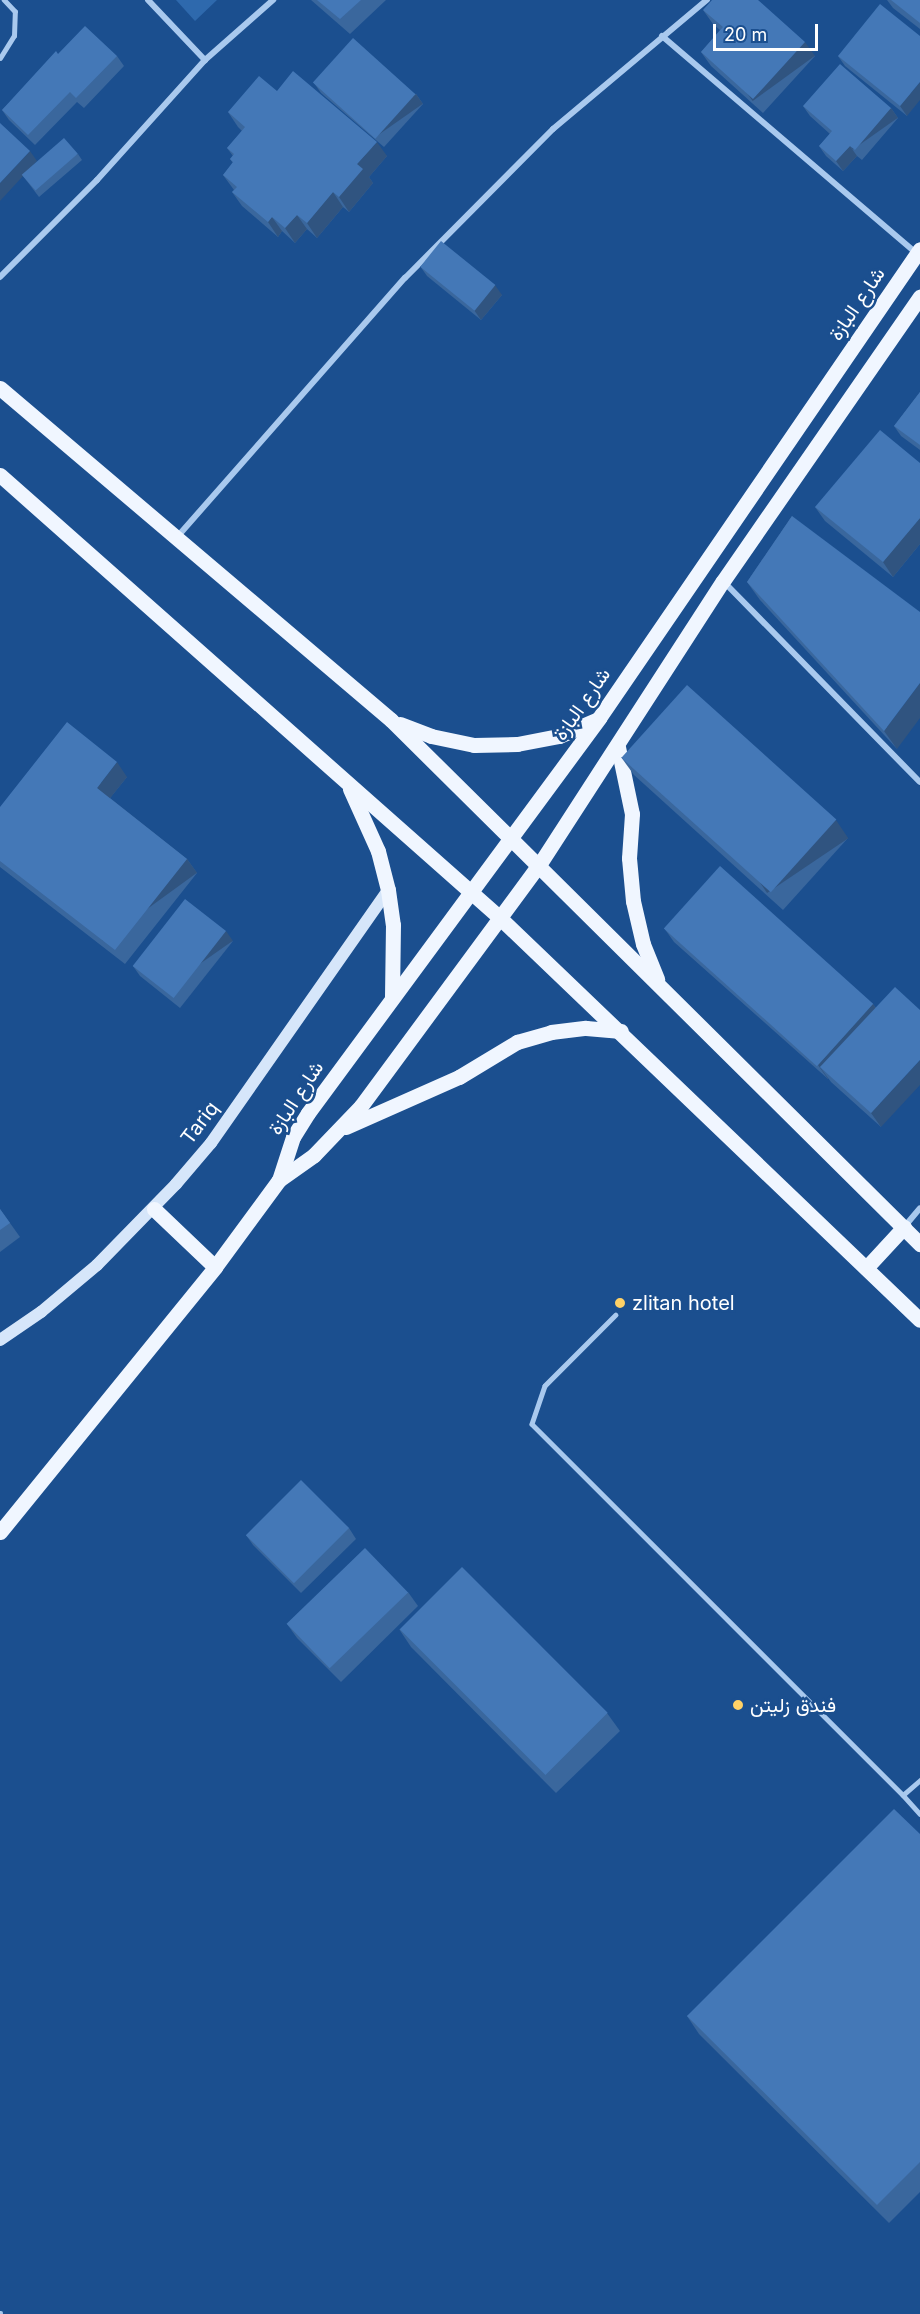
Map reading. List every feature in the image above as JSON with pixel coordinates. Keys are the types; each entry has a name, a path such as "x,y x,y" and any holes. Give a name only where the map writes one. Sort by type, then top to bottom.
{"main road":[{"name":"شارع البازة","path":"279,1180 293,1137 392,998 599,718 918,252"},
{"name":"شارع البازة","path":"0,1532 216,1267 279,1180 342,1129 539,866 618,747 723,581 920,297"},
{"path":"0,388 178,536 391,720 920,1244"},
{"path":"0,475 345,778 500,918 621,1031 920,1320"},
{"path":"391,720 431,736 484,745 517,744 559,736 599,718"},
{"path":"618,747 632,814 629,858 633,901 643,944 659,984"},
{"path":"345,778 378,851 388,890 393,934 392,998"},
{"name":"Tariq","path":"0,1340 41,1312 97,1265 154,1209 211,1143 388,890"},
{"path":"342,1129 459,1077 517,1042 551,1032 586,1028 621,1031"},
{"path":"154,1209 216,1267"},
{"path":"866,1268 904,1227"}],"street":[{"path":"148,0 205,60"},
{"path":"0,277 97,180 205,60 273,0"},
{"path":"178,536 405,278 553,129 707,0"},
{"path":"662,36 918,252"},
{"path":"723,581 920,782"},
{"path":"904,1227 920,1208"}],"lane":[{"path":"0,58 14,36 15,12 4,0"},
{"path":"616,1315 546,1386 532,1424 920,1814"},
{"path":"903,1795 920,1780"}],"shaded area":[{"path":"176,0 217,0 195,21"}],"building":[{"path":"317,0 361,0 340,19"},
{"path":"712,0 758,0 805,42 753,99 701,52 723,27 703,10"},
{"path":"891,0 920,0 920,23"},
{"path":"880,4 920,36 920,82 900,106 838,56"},
{"path":"85,26 117,56 76,98 70,92 28,135 2,110 56,51 58,54"},
{"path":"353,38 415,94 375,139 313,83"},
{"path":"840,64 891,108 855,150 850,146 836,161 819,146 832,131 803,106"},
{"path":"293,71 377,142 357,164 363,169 339,197 333,192 307,223 297,215 285,228 272,217 268,222 232,192 237,187 223,175 233,162 230,159 234,154 227,148 245,127 228,112 259,76 277,91"},
{"path":"0,123 30,151 0,183"},
{"path":"64,138 78,154 36,191 22,175"},
{"path":"441,241 495,285 475,311 420,267"},
{"path":"920,392 920,445 894,426"},
{"path":"880,430 920,463 920,518 883,562 815,507"},
{"path":"792,516 920,612 920,683 884,731 747,582"},
{"path":"687,685 836,819 771,892 621,758"},
{"path":"67,722 117,762 97,788 187,859 115,950 0,861 0,807"},
{"path":"720,866 873,1004 817,1066 664,928"},
{"path":"185,899 226,931 174,998 133,966"},
{"path":"895,987 920,1010 920,1060 871,1113 820,1067"},
{"path":"0,1209 10,1223 0,1230"},
{"path":"301,1480 349,1528 294,1583 246,1535"},
{"path":"365,1548 408,1593 330,1668 287,1624"},
{"path":"462,1567 608,1713 545,1775 400,1629"},
{"path":"894,1809 920,1834 920,2162 877,2205 687,2016"}],"place":[{"name":"zlitan hotel","path":"620,1303"},
{"name":"فندق زليتن","path":"738,1705"}]}
